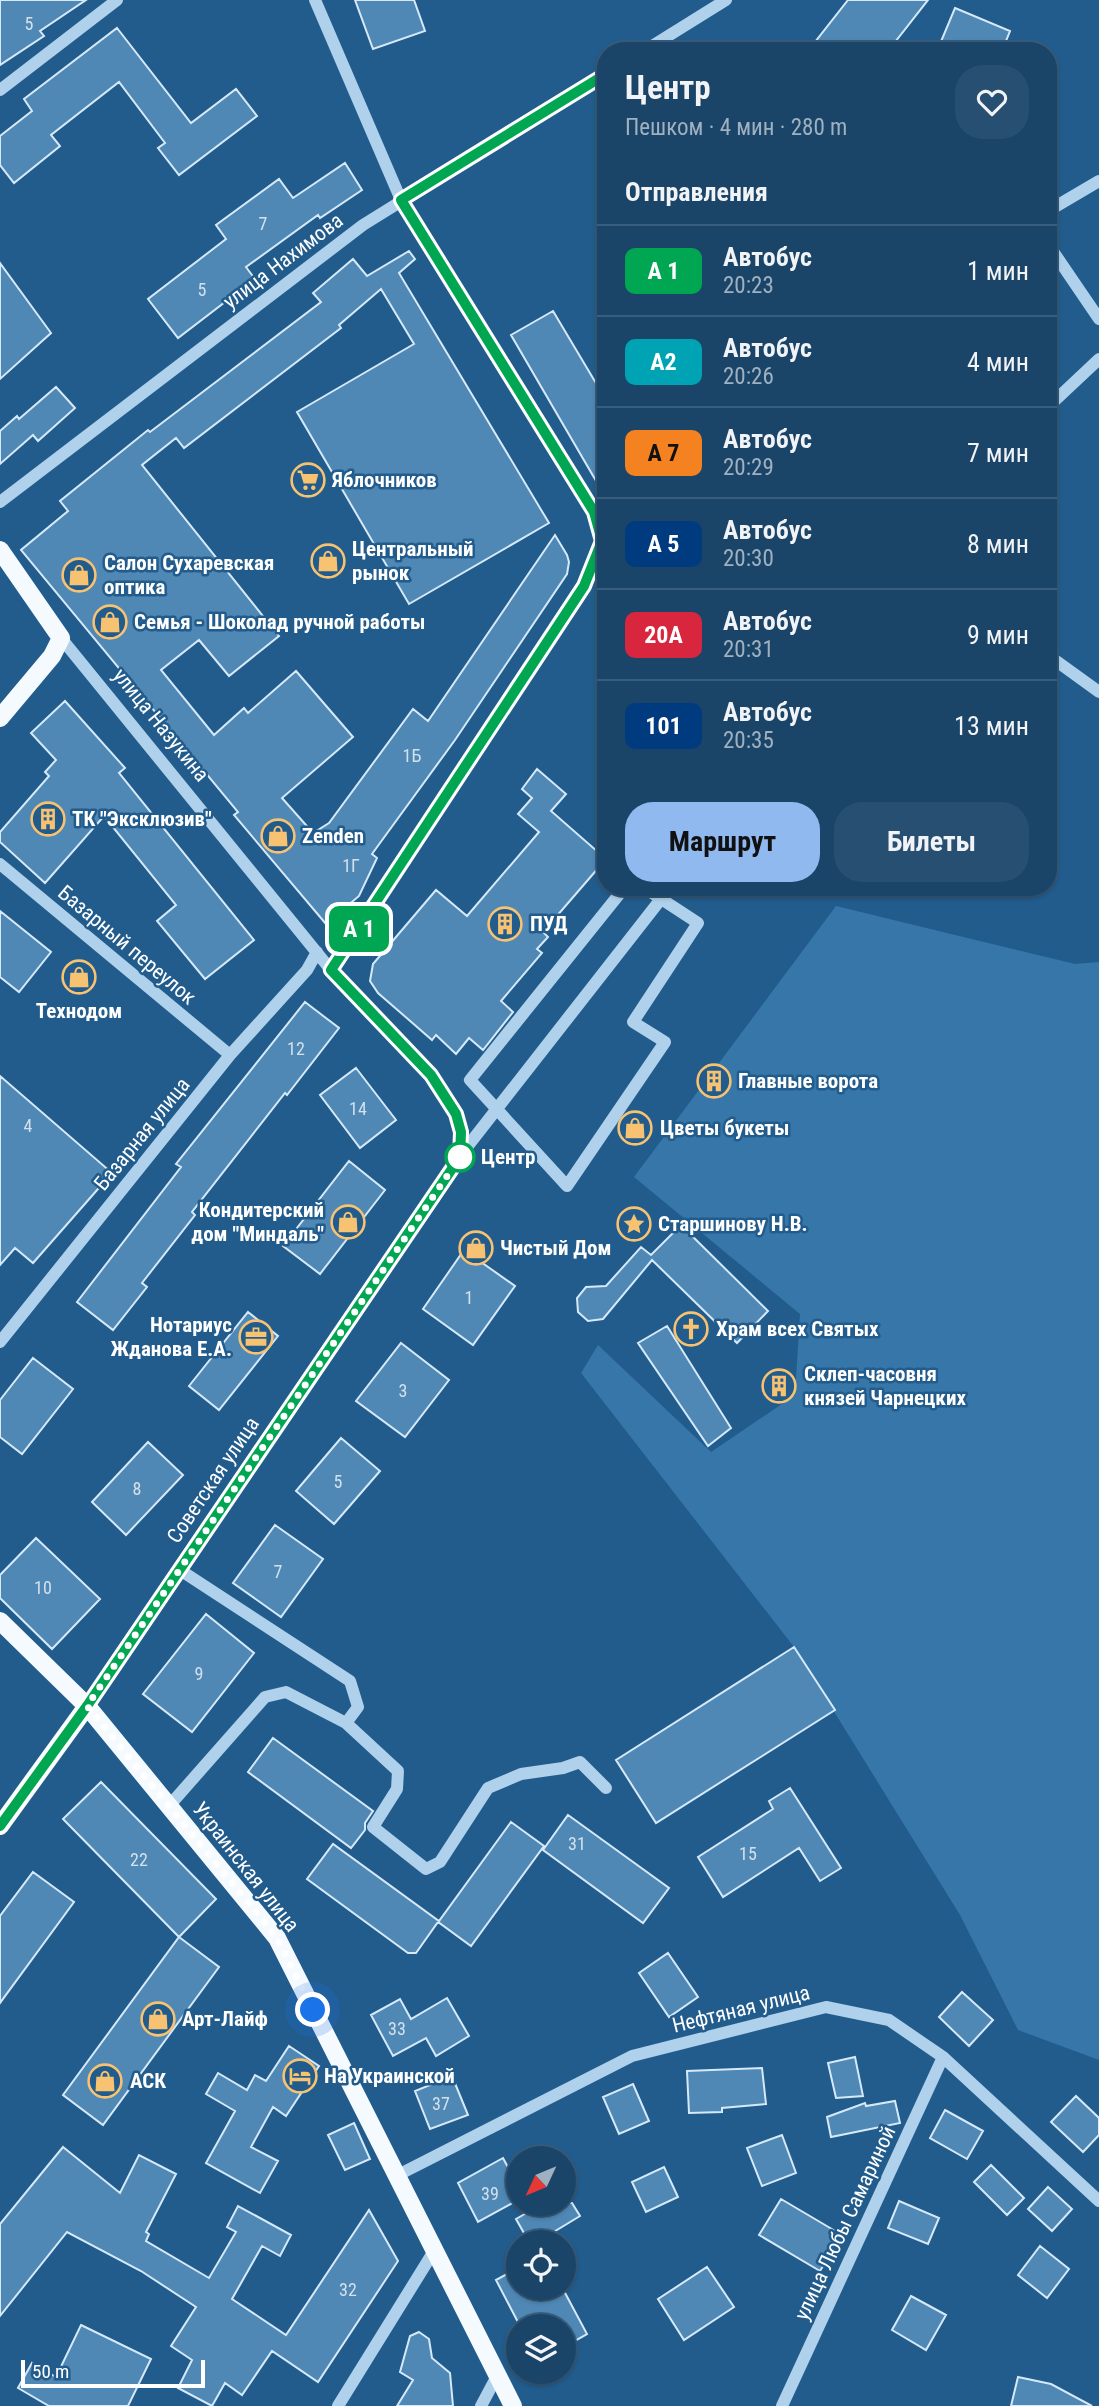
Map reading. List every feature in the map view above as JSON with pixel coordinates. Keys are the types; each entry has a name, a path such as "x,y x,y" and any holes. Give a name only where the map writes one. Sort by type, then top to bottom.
{"main road":[{"name":"улица Назукина","path":"0,550 61,638"},
{"path":"0,718 52,656 61,638"},
{"name":"Украинская улица","path":"0,1621 87,1706 277,1938 513,2406"},
{"name":"Советская улица","path":"0,1826 87,1706"}],"street":[{"path":"0,90 117,0"},
{"path":"315,0 401,200 594,512 597,523"},
{"path":"658,42 726,0"},
{"name":"улица Нахимова","path":"0,502 363,225 597,80"},
{"path":"1057,206 1099,181"},
{"path":"1057,257 1099,318"},
{"path":"1057,399 1099,359"},
{"path":"331,970 584,586 597,554"},
{"name":"улица Назукина","path":"61,638 331,970 431,1075 456,1114 461,1132 460,1157"},
{"path":"1057,662 1099,692"},
{"name":"Базарный переулок","path":"0,863 230,1055"},
{"path":"618,896 470,1080 567,1186 665,1042 634,1022 698,923 656,896"},
{"name":"Советская улица","path":"87,1706 460,1157 661,899"},
{"name":"Базарная улица","path":"0,1342 230,1055 307,970 317,952"},
{"path":"180,1570 350,1681 358,1707 346,1723"},
{"path":"169,1806 265,1697 286,1692 346,1723 398,1771 397,1789 373,1827 426,1870 440,1862 488,1788 521,1774 563,1768 580,1762 606,1788"},
{"name":"Нефтяная улица","path":"396,2176 632,2056 826,2007 889,2020 943,2057 1099,2201"},
{"name":"улица Любы Самариной","path":"782,2406 943,2057"},
{"path":"338,2406 434,2251"},
{"path":"481,2406 497,2376"}],"shaded area":[{"path":"836,906 1075,964 1099,962 1099,2060 1018,2030 960,1915 794,1647 581,1373 598,1345 711,1452 795,1395 800,1314 634,1177"}],"building":[{"path":"0,0 86,0 40,31 44,36 0,65"},
{"path":"355,0 414,0 425,31 373,49"},
{"path":"848,0 928,0 895,42 815,42"},
{"path":"955,8 1010,31 1006,42 941,42"},
{"path":"117,28 191,123 236,89 257,116 179,175 158,148 165,143 119,82 51,135 60,146 14,183 0,165 0,136 32,111 24,99"},
{"path":"345,163 362,190 320,218 318,215 246,267 255,279 178,338 148,299 226,239 216,225 279,179 293,198"},
{"path":"409,251 415,259 399,273 549,523 409,604 297,412 414,344 381,289 339,325 341,328 184,448 176,438 142,465 279,636 229,676 199,640 161,670 214,735 244,708 248,713 296,671 353,737 282,798 313,833 329,823 413,709 428,721 555,535 567,555 567,574 455,740 372,854 377,858 359,896 326,924 234,815 238,812 21,550 68,511 60,501 148,430 150,432 321,302 313,293 353,259 367,276"},
{"path":"0,263 51,333 0,379"},
{"path":"553,311 597,385 597,483 511,335"},
{"path":"56,387 75,408 38,441 33,435 0,464 0,431 17,416 19,419"},
{"path":"65,701 125,768 119,773 254,940 205,979 157,921 176,905 104,816 45,883 0,842 0,832 49,776 45,772 56,760 31,733"},
{"name":"ПУД","path":"537,769 566,794 551,811 597,851 597,869 543,932 548,937 537,949 542,953 501,1001 513,1012 483,1050 469,1038 456,1054 436,1035 432,1040 378,993 370,981 373,964 436,890 467,916 539,832 518,814 532,798 522,789"},
{"path":"0,911 51,952 19,992 0,977"},
{"path":"305,1002 339,1028 192,1212 195,1215 142,1283 147,1287 113,1330 77,1302 181,1167 176,1164"},
{"path":"356,1068 396,1120 360,1148 320,1095"},
{"path":"0,1076 112,1173 33,1263 15,1248 0,1265"},
{"path":"349,1161 385,1190 320,1274 283,1246"},
{"path":"681,1225 768,1311 737,1343 652,1260 603,1319 588,1321 578,1312 577,1298 586,1287 606,1286 641,1247 651,1255"},
{"path":"464,1250 515,1286 473,1345 423,1309"},
{"path":"248,1312 278,1336 219,1410 189,1386"},
{"path":"667,1326 731,1428 708,1446 638,1343"},
{"path":"401,1343 449,1380 405,1437 356,1401"},
{"path":"33,1358 73,1389 22,1454 0,1437 0,1400"},
{"path":"341,1438 380,1471 334,1524 296,1491"},
{"path":"148,1442 183,1475 126,1535 92,1502"},
{"path":"275,1525 323,1559 281,1617 233,1583"},
{"path":"36,1538 100,1599 52,1649 0,1598 0,1575"},
{"path":"206,1614 254,1653 192,1732 143,1694"},
{"path":"794,1647 835,1710 656,1823 616,1760"},
{"path":"273,1738 373,1811 365,1823 365,1830 351,1848 248,1772"},
{"path":"101,1782 216,1899 179,1937 63,1819"},
{"path":"790,1788 841,1868 820,1881 799,1848 723,1897 698,1857 773,1809 769,1801"},
{"path":"568,1815 669,1888 643,1923 543,1850"},
{"path":"511,1822 544,1846 471,1946 438,1922 416,1953 408,1953 307,1879 333,1844 439,1921"},
{"path":"33,1872 74,1902 0,2003 0,1916"},
{"path":"179,1937 219,1967 103,2125 63,2095"},
{"path":"668,1953 698,1997 669,2017 639,1973"},
{"path":"962,1992 993,2020 969,2046 939,2017"},
{"path":"447,1998 469,2036 436,2056 426,2038 393,2056 371,2015 400,1999 411,2019"},
{"path":"289,2046 319,2066 286,2116 273,2107 251,2147 278,2161 260,2193 206,2163 235,2111 206,2094 218,2073 247,2090 255,2075 266,2081"},
{"path":"855,2057 863,2096 836,2098 828,2063"},
{"path":"762,2068 766,2104 722,2108 722,2112 689,2113 687,2071"},
{"path":"452,2076 468,2115 430,2129 415,2091"},
{"path":"633,2084 649,2121 619,2134 603,2097"},
{"path":"1076,2096 1099,2118 1099,2135 1083,2152 1051,2122"},
{"path":"895,2101 900,2123 831,2137 827,2117 865,2103 866,2106"},
{"path":"945,2110 983,2131 967,2159 930,2138"},
{"path":"354,2123 370,2159 345,2170 328,2135"},
{"path":"782,2135 796,2173 762,2186 747,2148"},
{"path":"63,2147 120,2193 139,2155 176,2174 146,2232 149,2234 146,2241 209,2278 236,2232 227,2227 238,2206 291,2235 280,2256 262,2246 232,2299 286,2335 369,2210 398,2261 318,2382 272,2351 242,2395 225,2383 212,2406 178,2388 192,2360 171,2346 196,2307 141,2271 67,2232 0,2316 0,2224"},
{"path":"503,2158 506,2164 506,2207 478,2222 458,2183"},
{"path":"991,2165 1024,2198 1007,2215 974,2182"},
{"path":"664,2167 678,2197 646,2212 632,2182"},
{"path":"1048,2187 1072,2209 1052,2231 1028,2209"},
{"path":"781,2199 842,2235 820,2271 759,2235"},
{"path":"899,2201 939,2218 928,2244 888,2228"},
{"path":"576,2210 580,2216 557,2230 522,2230 516,2219 521,2216 576,2216"},
{"path":"1040,2246 1069,2269 1047,2298 1018,2275"},
{"path":"707,2267 734,2307 684,2340 658,2299"},
{"path":"506,2275 506,2299 496,2280"},
{"path":"911,2296 946,2315 926,2350 892,2330"},
{"path":"506,2300 569,2300 587,2334 576,2340 576,2314 514,2314"},
{"path":"81,2325 151,2359 128,2406 49,2406 18,2388 32,2363 56,2377"},
{"path":"419,2332 429,2339 432,2358 450,2373 453,2406 397,2406 413,2380 400,2372 410,2336"},
{"path":"1018,2377 1051,2384 1092,2406 1011,2406"}],"bus line":[{"path":"597,80 401,200 594,512 597,523"},
{"path":"0,1826 87,1706 460,1157 461,1132 456,1114 431,1075 331,970 584,586 597,554"}],"place":[{"name":"Яблочников","path":"308,480"},
{"name":"Центральный рынок","path":"328,561"},
{"name":"Салон Сухаревская оптика","path":"79,575"},
{"name":"Семья - Шоколад ручной работы","path":"110,622"},
{"name":"ТК \"Эксклюзив\"","path":"48,819"},
{"name":"Zenden","path":"278,836"},
{"name":"ПУД","path":"505,924"},
{"name":"Технодом","path":"79,977"},
{"name":"Главные ворота","path":"714,1081"},
{"name":"Цветы букеты","path":"635,1128"},
{"name":"Центр","path":"460,1157"},
{"name":"Кондитерский дом \"Миндаль\"","path":"348,1222"},
{"name":"Старшинову Н.В.","path":"634,1224"},
{"name":"Чистый Дом","path":"476,1248"},
{"name":"Храм всех Святых","path":"691,1329"},
{"name":"Нотариус Жданова Е.А.","path":"256,1337"},
{"name":"Склеп-часовня князей Чарнецких","path":"779,1386"},
{"name":"Арт-Лайф","path":"158,2019"},
{"name":"На Украинской","path":"300,2076"},
{"name":"АСК","path":"105,2081"}],"route":[{"path":"313,2010 277,1938 87,1706 460,1157"}]}
